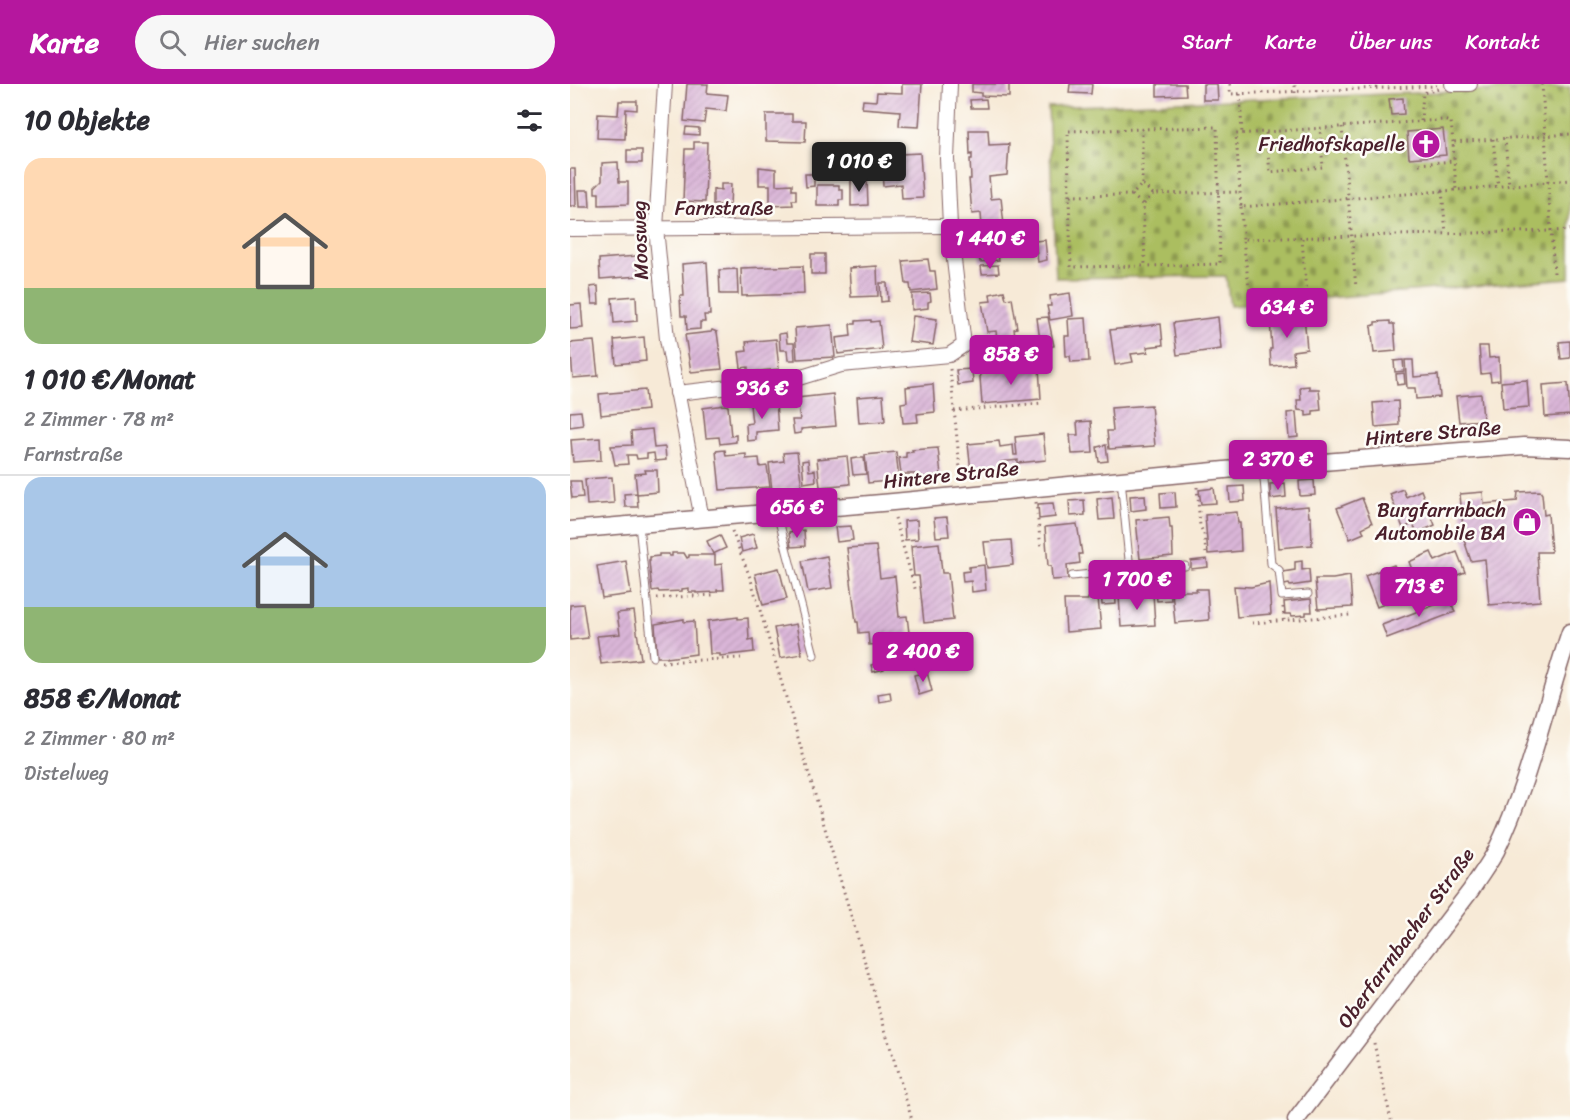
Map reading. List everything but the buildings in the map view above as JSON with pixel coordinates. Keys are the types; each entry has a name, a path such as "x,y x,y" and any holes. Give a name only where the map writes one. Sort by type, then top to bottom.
{"street":[{"name":"Moosweg","path":"665,84 656,228 667,339 702,519"},
{"path":"677,393 792,380 841,365 949,355 964,345 950,226 947,159 950,84"},
{"path":"1452,84 1470,84"},
{"name":"Farnstraße","path":"570,229 950,226"},
{"name":"Hintere Straße","path":"570,530 777,513 1263,467 1524,446 1570,448"},
{"name":"Oberfarrnbacher Straße","path":"1296,1120 1471,890 1495,852 1536,746 1570,632"}],"lane":[{"path":"1263,467 1271,564 1280,570 1282,596 1308,594"},
{"path":"1121,480 1130,570"},
{"path":"777,513 814,655"},
{"path":"639,525 653,657"},
{"path":"1072,576 1185,566"}],"path":[{"path":"1230,84 1230,94 1295,93 1452,84"},
{"path":"1295,84 1295,93"},
{"path":"1358,84 1358,90"},
{"path":"1421,122 1423,93 1452,84"},
{"path":"1542,84 1554,273"},
{"path":"1240,94 1242,134"},
{"path":"1250,296 1243,239 1236,134 1442,120 1451,122 1456,190"},
{"path":"1217,127 1218,193 1220,264 1071,267 1068,131 1217,127"},
{"path":"1342,127 1356,288"},
{"path":"1132,195 1142,184 1142,129"},
{"path":"1266,132 1270,172 1323,167 1320,129"},
{"path":"1453,142 1570,134"},
{"path":"1505,138 1509,186"},
{"path":"1493,139 1498,186"},
{"path":"1419,164 1454,161"},
{"path":"1241,207 1570,180"},
{"path":"1142,184 1153,194 1240,192"},
{"path":"1442,191 1446,233"},
{"path":"1145,266 1143,206 1153,194"},
{"path":"1069,196 1132,195 1143,206"},
{"path":"1243,239 1570,230"},
{"path":"1302,238 1306,293"},
{"path":"949,355 963,495"},
{"path":"954,411 1042,403"},
{"path":"1196,473 1200,526 1204,534 1206,553"},
{"path":"1035,487 1041,548"},
{"path":"893,502 916,592"},
{"path":"729,517 735,543 751,580 912,1120"},
{"path":"646,599 712,595"},
{"path":"1252,623 1350,615"},
{"path":"653,657 661,663 741,658"},
{"path":"1370,1024 1391,1120"}],"green space":[{"path":"1570,87 1570,278 1230,306 1226,276 1056,278 1048,107"}],"place":[{"name":"Friedhofskapelle","path":"1426,144"},
{"name":"Burgfarrnbach Automobile BA","path":"1527,522"}]}
